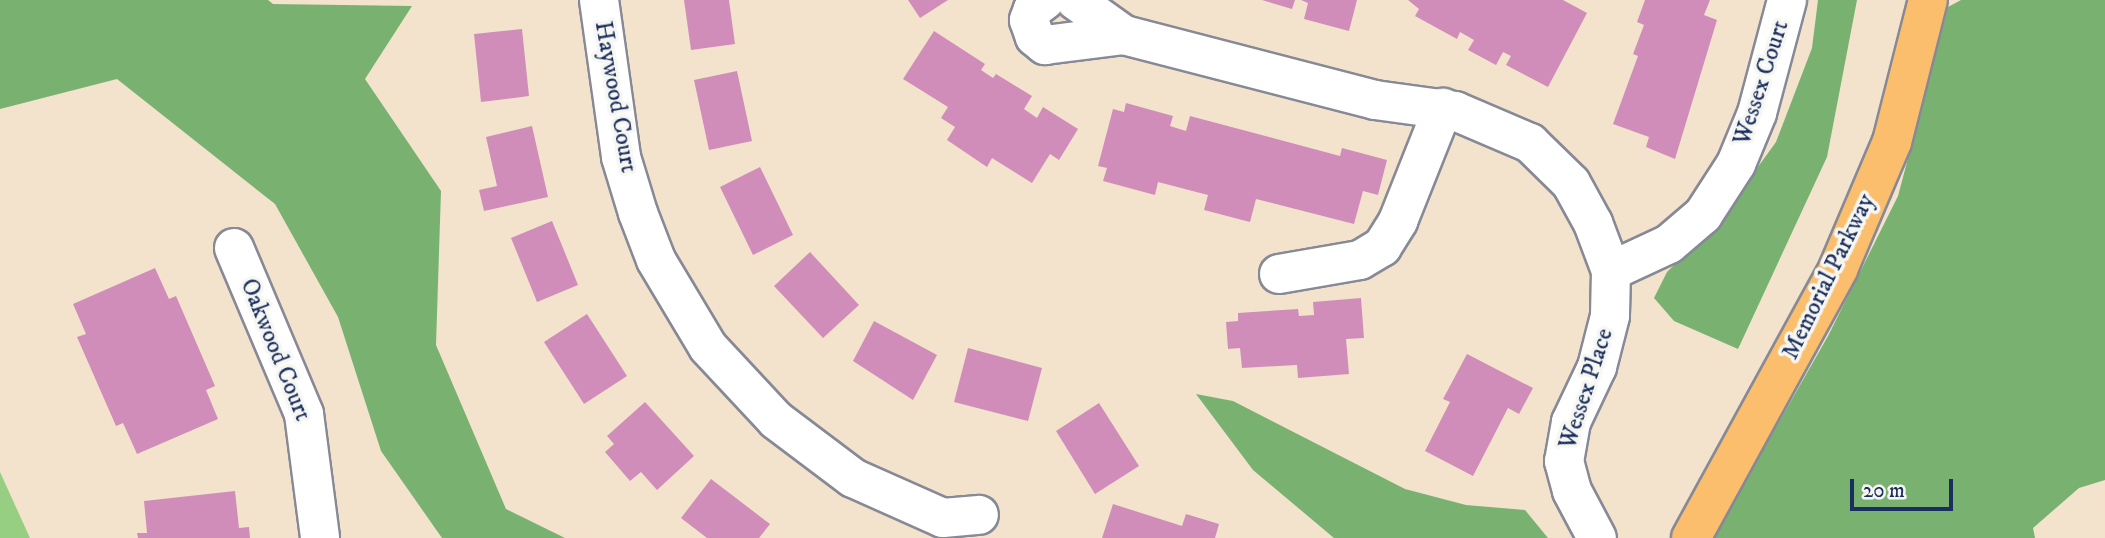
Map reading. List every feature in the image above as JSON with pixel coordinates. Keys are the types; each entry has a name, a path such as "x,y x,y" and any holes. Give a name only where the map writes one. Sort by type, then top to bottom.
{"main road":[{"name":"Memorial Parkway","path":"1691,538 1838,269 1892,142 1928,0"}],"street":[{"name":"Haywood Court","path":"599,0 621,156 638,213 661,270 709,347 771,415 853,478 943,518 979,515"},
{"path":"1045,0 1033,9 1029,20 1035,37 1045,45 1124,35"},
{"path":"1075,0 1124,35"},
{"name":"Wessex Court","path":"1611,271 1669,244 1709,205 1735,164 1757,113 1787,0"},
{"name":"Wessex Place","path":"1124,35 1375,100 1443,108 1530,143 1571,183 1593,223 1611,271 1607,329 1597,368 1571,422 1564,461 1597,538"},
{"path":"1279,274 1360,260 1382,247 1398,221 1443,108"},
{"name":"Oakwood Court","path":"234,248 304,414 320,538"}],"green space":[{"path":"0,0 268,0 273,4 412,6 365,79 441,191 436,345 506,509 565,538 442,538 381,451 338,317 275,204 117,79 0,109"},
{"path":"1818,0 1857,0 1827,157 1738,349 1674,321 1654,298 1667,272 1718,222 1776,142 1812,48"},
{"path":"1961,0 2105,0 2105,480 2079,488 2033,528 2035,538 1713,538 1828,336 1898,196 1948,7"},
{"path":"1196,394 1233,401 1405,489 1466,505 1525,510 1548,538 1334,538 1253,470"},
{"path":"0,472 30,538 0,538"}],"building":[{"path":"684,0 729,0 735,44 691,50"},
{"path":"908,0 948,0 920,18"},
{"path":"1262,0 1295,0 1292,9"},
{"path":"1301,0 1357,0 1349,31 1304,19 1308,3"},
{"path":"1408,0 1563,0 1587,13 1548,87 1506,65 1511,56 1503,52 1496,65 1468,50 1474,40 1460,32 1457,39 1415,16 1419,9"},
{"path":"1645,0 1710,0 1704,15 1717,20 1675,159 1646,147 1649,137 1613,124 1638,56 1633,54 1644,25 1637,22"},
{"path":"522,29 529,96 481,102 474,34"},
{"path":"934,31 985,64 981,70 993,78 996,74 1032,96 1024,109 1037,118 1043,107 1078,129 1059,160 1050,154 1032,183 992,158 987,167 947,140 955,127 941,118 948,107 903,79"},
{"path":"737,71 752,141 709,150 694,80"},
{"path":"1126,103 1173,116 1170,126 1186,131 1190,116 1340,156 1342,148 1387,160 1378,195 1363,191 1354,224 1256,199 1250,222 1204,210 1208,195 1158,182 1155,195 1103,181 1107,168 1098,166 1113,109 1124,112"},
{"path":"532,126 548,197 484,211 479,190 497,186 486,137"},
{"path":"760,167 793,235 753,255 720,187"},
{"path":"552,221 578,285 537,302 511,238"},
{"path":"810,252 859,305 823,338 774,286"},
{"path":"155,268 169,299 176,296 215,386 206,390 218,419 137,454 123,423 116,426 77,337 86,334 73,304"},
{"path":"1361,298 1364,338 1346,339 1349,374 1298,378 1297,365 1242,368 1240,348 1228,349 1226,322 1238,321 1238,313 1298,309 1299,316 1314,315 1313,302"},
{"path":"587,314 627,376 584,404 544,342"},
{"path":"874,321 937,355 913,400 853,361"},
{"path":"968,348 1042,368 1028,421 954,402"},
{"path":"1467,354 1533,388 1519,414 1508,408 1473,476 1425,451 1450,402 1443,399"},
{"path":"645,402 694,456 657,490 641,472 630,481 605,452 614,444 607,436"},
{"path":"1099,403 1139,466 1095,494 1056,431"},
{"path":"711,479 770,524 759,538 707,538 681,518"},
{"path":"235,491 239,528 249,527 250,538 138,538 137,533 147,533 144,501"},
{"path":"1113,504 1182,526 1186,514 1219,524 1215,538 1102,538"}]}
